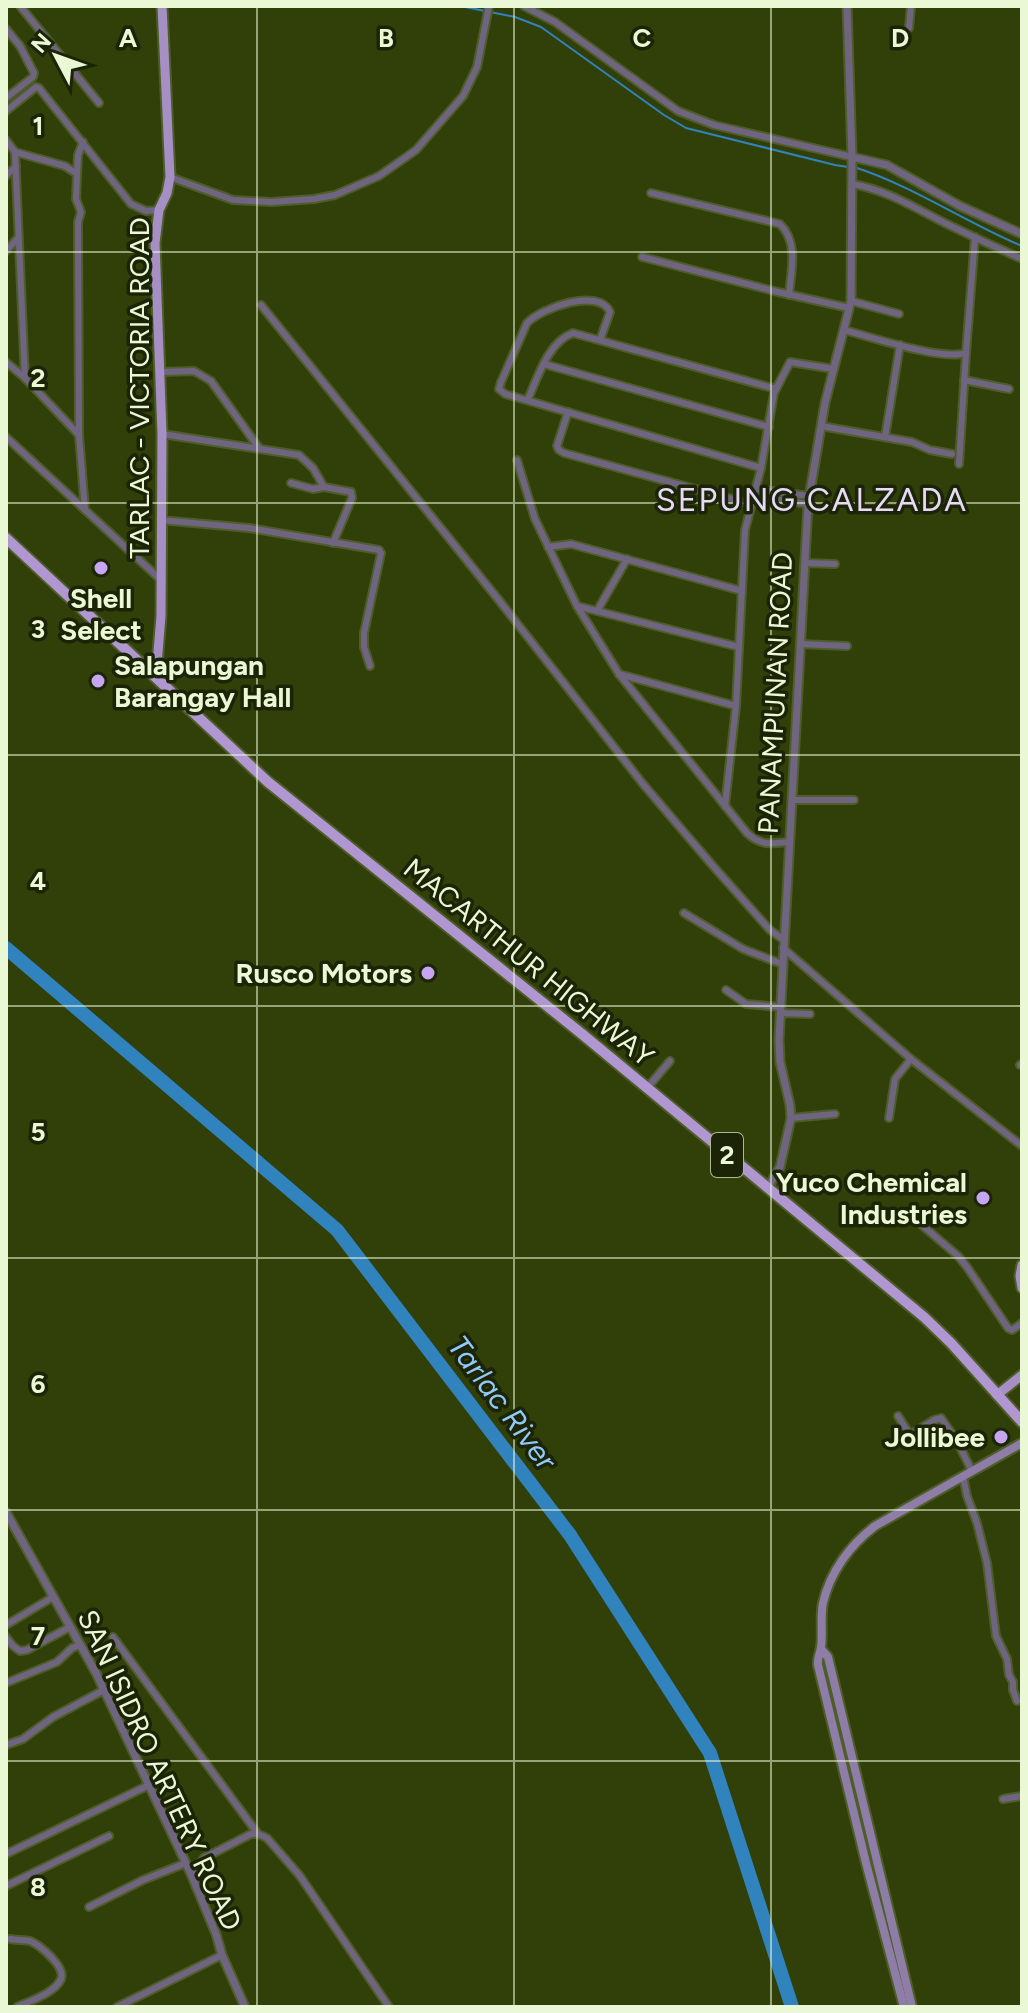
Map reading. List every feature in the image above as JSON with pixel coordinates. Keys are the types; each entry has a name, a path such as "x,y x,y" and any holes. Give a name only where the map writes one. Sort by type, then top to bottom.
{"highway":[{"name":"MACARTHUR HIGHWAY","path":"6,538 268,782 924,1317 1022,1422"}],"main road":[{"name":"TARLAC - VICTORIA ROAD","path":"156,676 161,627 162,434 155,243 159,210 170,177 162,6"},
{"path":"1022,1265 1022,1288"},
{"path":"997,1395 1022,1375"},
{"path":"904,2007 818,1665 823,1605 841,1561 858,1540 875,1526 1021,1445"},
{"path":"821,1649 828,1657 912,2007"}],"street":[{"path":"20,6 99,103"},
{"path":"524,6 555,22 678,111 714,125 852,165 887,165 960,206 1022,234"},
{"name":"PANAMPUNAN ROAD","path":"767,1189 780,1167 791,1118 780,1062 780,1010 808,500 821,426 850,304 852,165 847,6"},
{"path":"909,28 911,6"},
{"path":"170,177 233,200 271,202 335,195 379,176 416,150 463,96 477,67 488,9"},
{"path":"6,29 32,65 34,73 9,96 6,86"},
{"path":"6,111 36,87 39,88 131,204 146,211 159,210"},
{"path":"6,140 15,152 25,378"},
{"path":"83,142 78,155 76,199 81,212 78,222 79,435 85,510"},
{"path":"15,152 65,166 77,174"},
{"path":"6,176 16,166"},
{"path":"852,184 868,186 900,198 1022,259"},
{"path":"651,193 780,224 789,235 792,246 789,295"},
{"path":"959,464 975,237"},
{"path":"6,251 18,238"},
{"path":"642,257 789,295 899,314"},
{"path":"600,340 610,312 605,305 577,300 533,317 527,323 499,389 505,394 761,468"},
{"path":"261,305 643,784 770,930 911,1059 1022,1146"},
{"path":"844,330 900,345 955,355 966,353"},
{"path":"528,399 557,342 573,333 776,389"},
{"path":"885,437 900,345"},
{"path":"6,362 79,435"},
{"path":"725,806 736,706 745,530 776,389 790,362 834,369"},
{"path":"544,364 769,427"},
{"path":"160,372 194,371 211,381 259,448"},
{"path":"964,380 1009,389"},
{"path":"568,412 557,446 564,453 750,504"},
{"path":"821,426 912,442 930,450 952,454"},
{"path":"162,434 299,455 313,468 324,487"},
{"path":"6,437 161,580"},
{"path":"517,460 535,519 548,547 577,606 619,674 747,833 767,845 789,842"},
{"path":"291,483 313,489 324,487 348,491 352,495 333,543"},
{"path":"754,492 808,500"},
{"path":"160,520 249,528 379,550 381,553 364,633 364,647 370,666"},
{"path":"548,547 571,544 742,591"},
{"path":"597,611 627,559"},
{"path":"805,563 835,564"},
{"path":"577,606 739,647"},
{"path":"800,644 847,646"},
{"path":"619,674 736,706"},
{"path":"792,800 854,800"},
{"path":"684,913 743,949 782,964"},
{"path":"726,990 746,1004 810,1014"},
{"path":"889,1118 895,1079 911,1059"},
{"path":"647,1088 670,1061"},
{"path":"791,1118 835,1114"},
{"path":"916,1220 958,1256 1008,1328 1012,1330 1022,1323"},
{"path":"898,1416 910,1435 941,1418 957,1441 967,1473 967,1496 987,1563 996,1636 1007,1659 1017,1701"},
{"name":"SAN ISIDRO ARTERY ROAD","path":"6,1512 104,1690 191,1874 245,2007"},
{"path":"6,1625 53,1597"},
{"path":"6,1637 20,1651 27,1650 70,1627"},
{"path":"113,1637 258,1834 273,1844 300,1876 389,2007"},
{"path":"6,1683 57,1662 80,1645"},
{"path":"6,1745 23,1739 53,1717 104,1690"},
{"path":"6,1854 149,1785"},
{"path":"1003,1799 1022,1796"},
{"path":"191,1874 204,1858 251,1834 258,1834"},
{"path":"6,1886 109,1836"},
{"path":"89,1907 186,1863"},
{"path":"10,1939 30,1941 43,1949 61,1973 61,1979 53,1988 17,2007"},
{"path":"117,2007 222,1955"}],"waterway":[{"path":"460,6 515,17 541,27 686,128 848,167"},
{"path":"854,167 897,184 1022,246"},
{"name":"Tarlac River","path":"6,948 337,1230 570,1535 710,1753 792,2007"}],"place":[{"name":"Shell Select","path":"101,568"},
{"name":"Salapungan Barangay Hall","path":"98,681"},
{"name":"Rusco Motors","path":"428,973"},
{"name":"Yuco Chemical Industries","path":"983,1198"},
{"name":"Jollibee","path":"1001,1437"}],"district":[{"name":"SEPUNG CALZADA","path":"812,500"}]}
